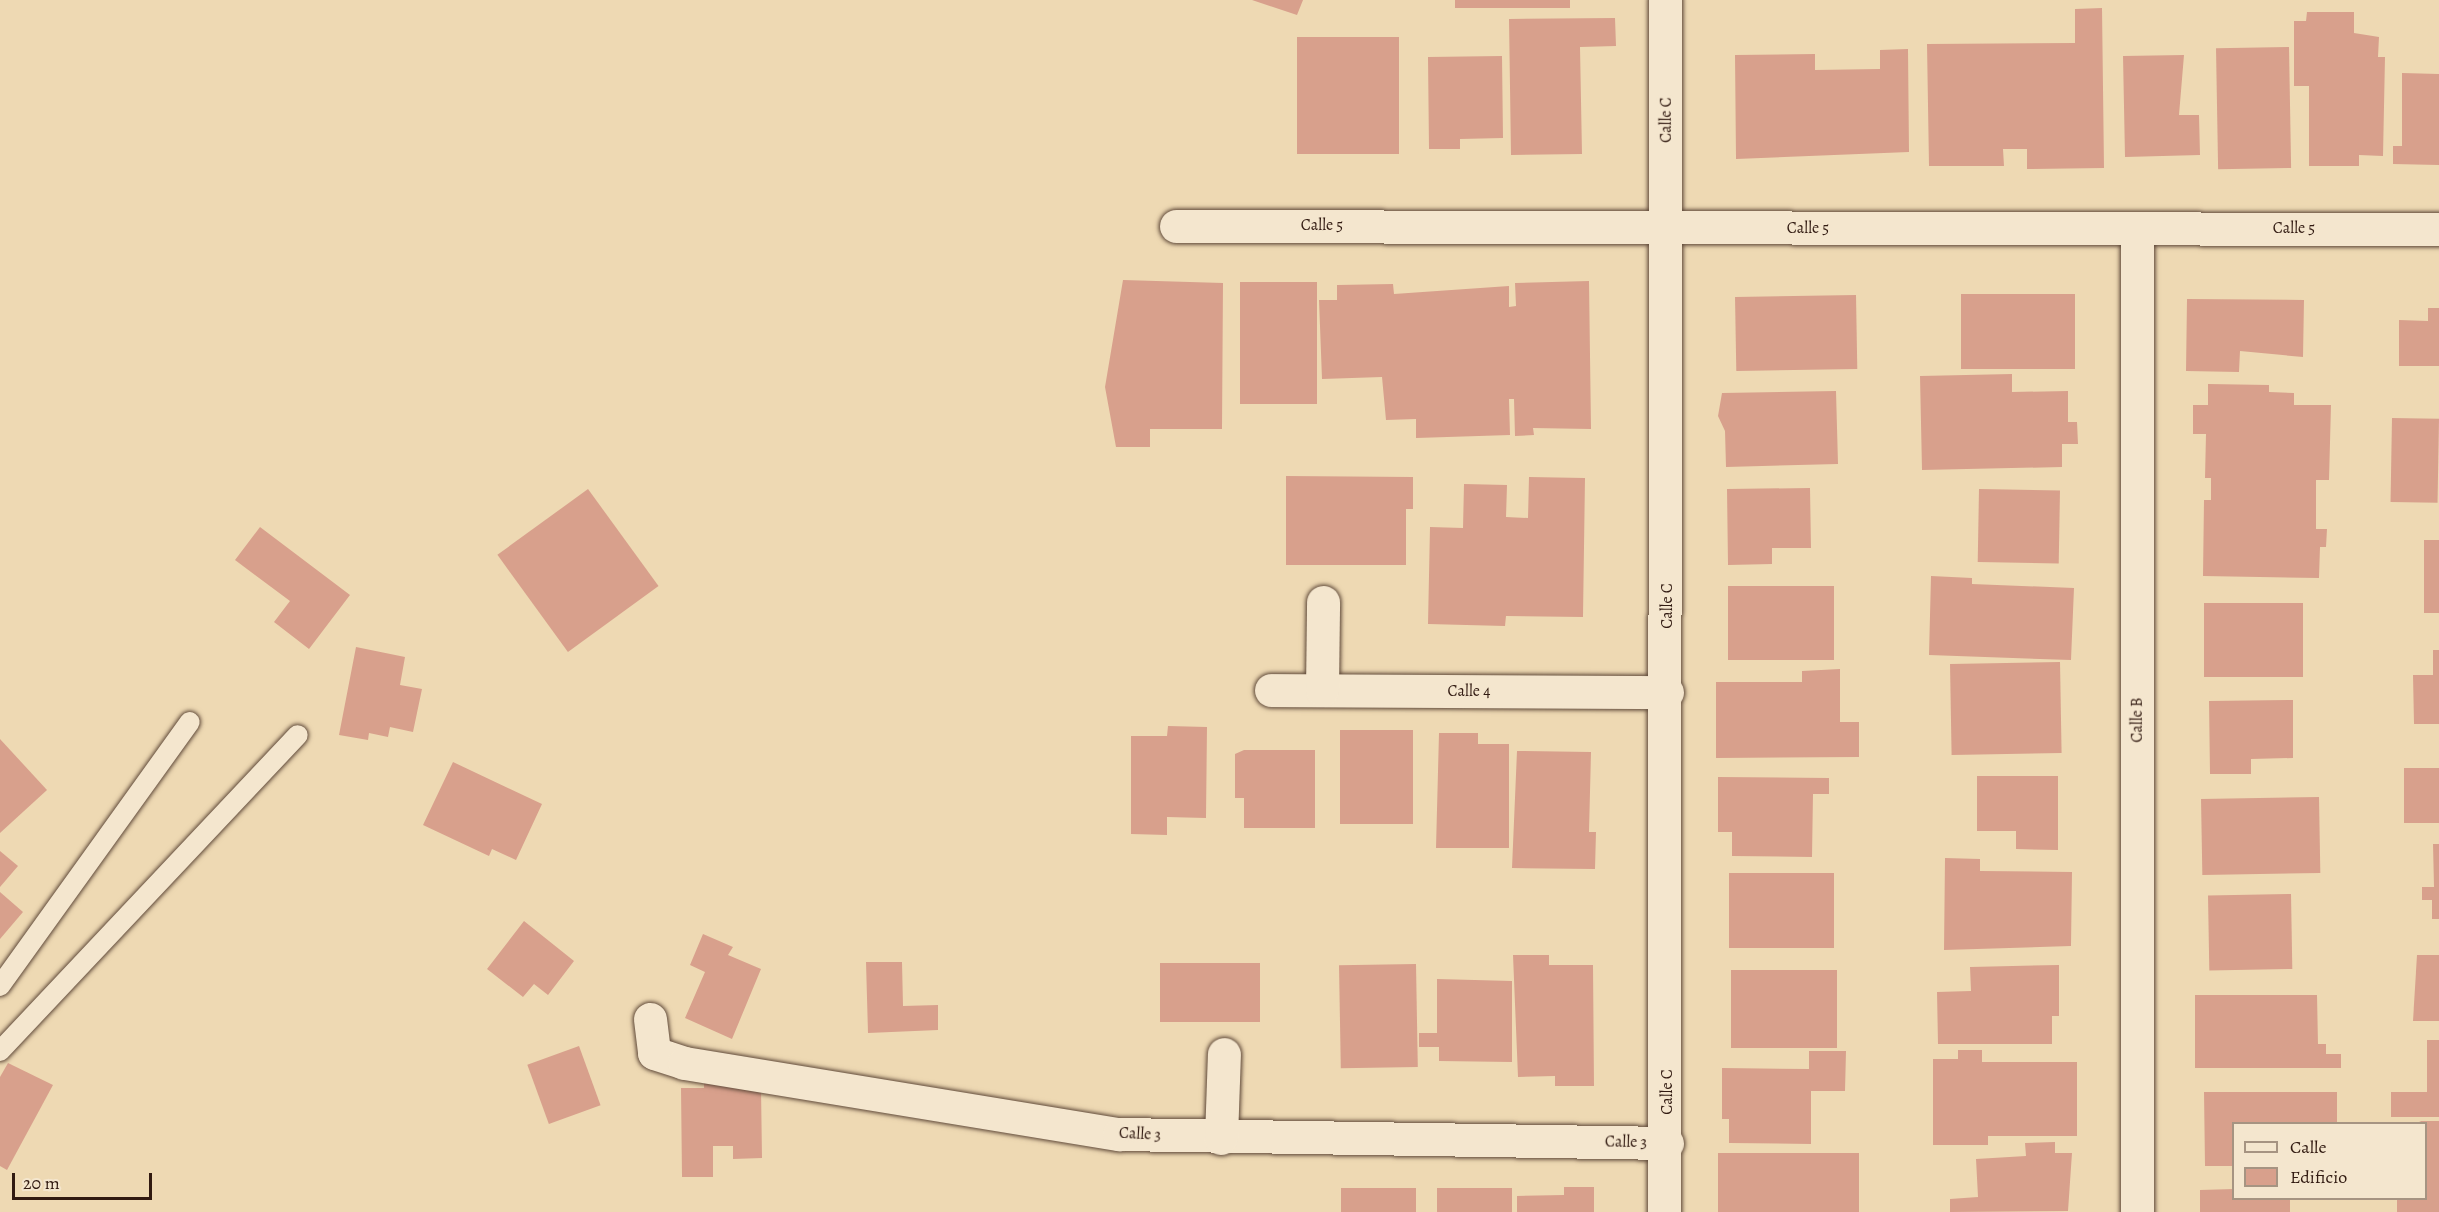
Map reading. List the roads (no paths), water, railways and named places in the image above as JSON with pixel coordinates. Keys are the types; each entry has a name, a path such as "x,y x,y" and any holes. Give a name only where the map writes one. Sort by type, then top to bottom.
{"street":[{"name":"Calle C","path":"1664,1212 1667,1143 1665,0"},
{"name":"Calle 5","path":"1176,226 2439,229"},
{"name":"Calle B","path":"2137,228 2137,1212"},
{"path":"1322,690 1323,602"},
{"name":"Calle 4","path":"1271,690 1667,692"},
{"name":"Calle 3","path":"650,1019 654,1053 684,1063 1119,1134 1221,1138 1667,1143"},
{"path":"1221,1138 1224,1054"}],"lane":[{"path":"0,986 190,722"},
{"path":"0,1051 298,735"}]}
